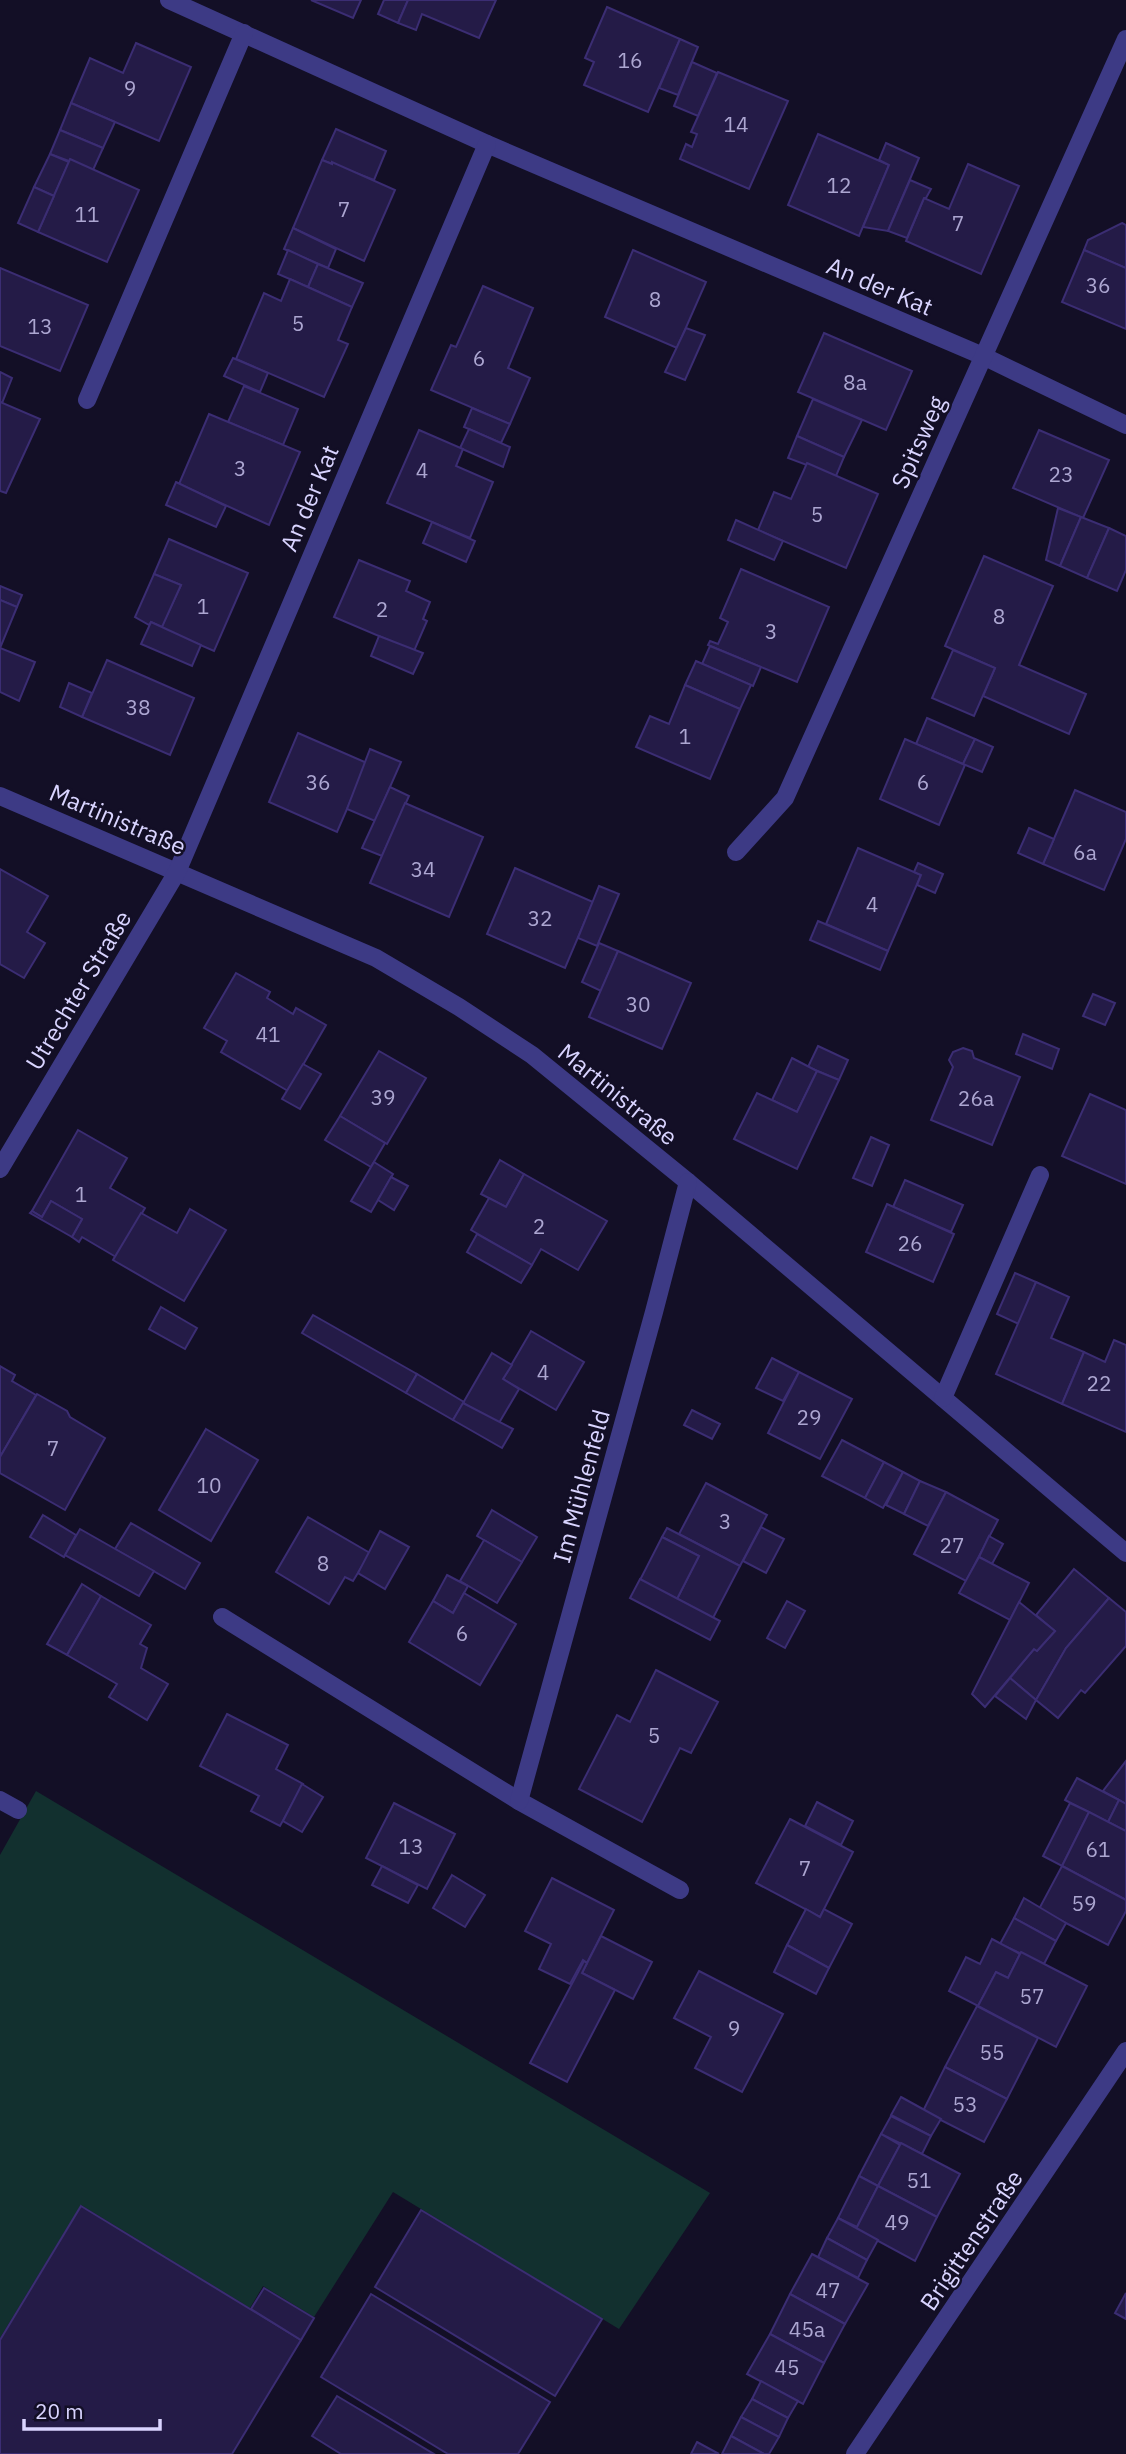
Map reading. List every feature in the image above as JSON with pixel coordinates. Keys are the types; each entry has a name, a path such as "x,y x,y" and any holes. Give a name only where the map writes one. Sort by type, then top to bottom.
{"street":[{"name":"An der Kat","path":"169,0 487,144 983,356 1126,425"},
{"path":"87,400 244,33"},
{"name":"Spitsweg","path":"736,852 785,798 1126,39"},
{"name":"An der Kat","path":"177,872 487,144"},
{"name":"Martinistraße","path":"0,796 376,958 459,1007 532,1055 688,1182 1126,1553"},
{"name":"Utrechter Straße","path":"0,1169 177,872"},
{"path":"943,1398 1040,1175"},
{"name":"Im Mühlenfeld","path":"519,1801 688,1182"},
{"path":"222,1617 519,1801 680,1890"},
{"path":"0,1800 18,1810"},
{"name":"Brigittenstraße","path":"855,2454 1126,2051"}],"green space":[{"path":"36,1791 710,2193 619,2329 393,2192 314,2317 263,2286 250,2308 81,2205 0,2338 0,1855"}],"building":[{"path":"311,0 361,0 353,18"},
{"path":"384,0 408,0 398,23 378,14"},
{"path":"408,0 496,0 479,38 422,14 416,30 398,23"},
{"path":"607,7 680,39 648,112 584,85 594,62 585,58"},
{"path":"680,39 698,47 678,95 659,88"},
{"path":"136,43 191,67 159,141 71,103 90,58 123,73"},
{"path":"692,62 717,73 698,116 674,106"},
{"path":"718,72 788,101 749,189 680,159 686,144 692,147 697,134 691,132"},
{"path":"71,103 115,122 103,148 60,130"},
{"path":"336,129 386,151 374,180 322,160"},
{"path":"60,130 103,148 93,170 50,154"},
{"path":"818,134 889,165 859,236 788,205"},
{"path":"886,143 919,158 888,231 863,227 889,165 879,160"},
{"path":"50,154 69,162 54,196 34,187"},
{"path":"70,159 139,190 107,262 38,232"},
{"path":"322,160 395,190 364,261 293,228"},
{"path":"968,164 1019,186 981,274 906,241 924,198 949,209"},
{"path":"910,180 931,189 924,198 907,238 888,231"},
{"path":"34,187 54,196 38,232 18,223"},
{"path":"1122,223 1126,225 1126,268 1084,250 1088,240"},
{"path":"293,228 336,249 328,268 284,249"},
{"path":"288,250 318,264 308,287 278,274"},
{"path":"633,250 706,282 677,348 605,317"},
{"path":"1084,250 1126,268 1126,329 1062,302"},
{"path":"318,264 363,283 352,307 308,287"},
{"path":"0,268 88,305 60,371 0,346"},
{"path":"290,279 352,307 338,340 348,344 324,397 236,359 264,293 281,301"},
{"path":"483,286 533,308 508,368 530,378 510,424 431,390 451,345 456,347"},
{"path":"686,328 705,335 685,380 665,372"},
{"path":"824,333 912,371 886,430 798,392"},
{"path":"233,358 268,373 260,392 224,376"},
{"path":"0,372 12,378 2,403 0,402"},
{"path":"244,386 298,409 283,445 228,422"},
{"path":"813,399 862,420 844,457 797,436"},
{"path":"0,402 40,419 6,493 0,491"},
{"path":"472,408 510,424 501,443 464,427"},
{"path":"209,414 300,452 269,525 179,484"},
{"path":"469,429 510,447 503,467 460,448"},
{"path":"419,430 463,449 456,466 493,482 470,538 387,503"},
{"path":"1039,430 1109,460 1083,518 1013,488"},
{"path":"797,436 844,457 836,476 788,458"},
{"path":"807,463 878,494 846,568 758,530 774,492 791,499"},
{"path":"176,482 226,506 216,527 166,505"},
{"path":"1058,508 1081,517 1060,566 1046,560"},
{"path":"1081,517 1109,528 1087,578 1060,566"},
{"path":"736,520 783,541 774,560 728,540"},
{"path":"432,522 475,541 466,562 423,543"},
{"path":"1109,528 1126,536 1126,570 1117,591 1087,578"},
{"path":"169,539 248,573 214,651 161,628 181,585 154,574"},
{"path":"984,556 1053,586 1019,665 1086,694 1069,734 983,696 995,668 945,646"},
{"path":"359,560 410,581 406,591 430,602 423,619 427,621 414,651 334,617"},
{"path":"741,569 829,607 797,682 708,645 710,641 718,644 728,622 720,618"},
{"path":"154,574 181,585 162,627 151,622 149,625 135,617"},
{"path":"0,586 22,595 17,607 0,600"},
{"path":"0,600 17,607 0,648"},
{"path":"151,622 201,645 192,666 141,644"},
{"path":"379,636 423,653 413,674 371,656"},
{"path":"710,646 761,667 753,686 702,664"},
{"path":"0,648 35,662 19,701 0,692"},
{"path":"953,650 995,668 974,716 932,698"},
{"path":"107,660 194,698 170,755 82,717"},
{"path":"696,661 751,685 740,709 685,685"},
{"path":"69,683 92,693 82,717 60,707"},
{"path":"685,685 740,709 710,779 636,747 650,716 669,724"},
{"path":"927,718 975,739 963,764 916,744"},
{"path":"298,733 367,763 337,832 269,802"},
{"path":"905,739 965,765 939,825 880,799"},
{"path":"975,739 993,747 982,772 963,764"},
{"path":"370,749 401,762 375,821 347,809"},
{"path":"390,787 409,796 382,856 362,848"},
{"path":"1075,790 1126,812 1126,839 1104,890 1043,864"},
{"path":"405,803 483,837 449,917 370,883"},
{"path":"1029,828 1054,839 1043,864 1018,853"},
{"path":"858,848 921,875 888,951 826,924"},
{"path":"918,863 943,874 935,893 917,885 921,875 914,872"},
{"path":"515,868 593,902 565,968 487,934"},
{"path":"0,869 48,896 27,932 45,943 24,978 0,964"},
{"path":"599,886 619,894 597,946 578,938"},
{"path":"818,921 888,951 880,970 810,940"},
{"path":"599,943 618,951 601,991 582,982"},
{"path":"618,951 691,983 662,1049 589,1017"},
{"path":"236,973 270,992 267,998 293,1014 296,1008 326,1025 288,1091 221,1052 227,1041 204,1028"},
{"path":"1093,994 1115,1003 1105,1025 1083,1016"},
{"path":"1023,1034 1059,1049 1052,1069 1016,1054"},
{"path":"818,1046 848,1060 839,1080 808,1067"},
{"path":"963,1048 972,1051 974,1058 1020,1077 992,1145 931,1120 953,1067 949,1060 953,1052"},
{"path":"379,1051 426,1078 387,1144 340,1116"},
{"path":"792,1058 817,1071 797,1112 772,1100"},
{"path":"303,1064 321,1074 300,1109 282,1099"},
{"path":"817,1071 839,1080 797,1169 734,1139 757,1093 797,1112"},
{"path":"1090,1094 1126,1110 1126,1184 1062,1156"},
{"path":"340,1116 385,1143 371,1167 325,1140"},
{"path":"78,1130 127,1158 110,1188 145,1208 116,1257 82,1237 79,1242 72,1237 82,1219 51,1201 42,1217 32,1211"},
{"path":"871,1137 889,1145 872,1186 853,1178"},
{"path":"500,1160 524,1174 506,1207 481,1194"},
{"path":"374,1162 393,1174 371,1212 351,1201"},
{"path":"524,1174 607,1221 578,1270 541,1249 532,1265 471,1230 489,1198 506,1207"},
{"path":"391,1177 408,1186 394,1210 378,1200"},
{"path":"905,1180 963,1205 951,1232 893,1207"},
{"path":"51,1201 82,1219 72,1237 30,1213 32,1211 42,1217"},
{"path":"887,1204 954,1234 933,1282 866,1252"},
{"path":"190,1209 226,1230 184,1301 113,1260 141,1213 177,1233"},
{"path":"477,1234 532,1265 521,1283 467,1252"},
{"path":"1015,1273 1036,1282 1019,1324 997,1314"},
{"path":"1036,1282 1069,1297 1051,1338 1084,1352 1062,1404 996,1374"},
{"path":"161,1307 197,1328 185,1349 149,1329"},
{"path":"313,1315 417,1374 406,1393 302,1333"},
{"path":"531,1331 584,1362 556,1410 503,1379"},
{"path":"1114,1340 1126,1345 1126,1432 1062,1404 1084,1352 1105,1362"},
{"path":"492,1353 512,1365 503,1379 519,1389 499,1423 463,1403"},
{"path":"772,1358 799,1372 783,1401 756,1388"},
{"path":"0,1366 15,1375 12,1381 36,1395 0,1457"},
{"path":"799,1372 852,1399 820,1459 768,1433"},
{"path":"417,1374 464,1402 453,1420 406,1393"},
{"path":"37,1394 105,1438 65,1510 0,1473 0,1457"},
{"path":"463,1403 513,1429 502,1448 453,1420"},
{"path":"692,1410 720,1424 712,1439 684,1425"},
{"path":"206,1429 258,1460 211,1541 159,1510"},
{"path":"842,1440 884,1462 865,1498 822,1476"},
{"path":"884,1462 903,1472 883,1508 865,1498"},
{"path":"903,1472 920,1481 904,1514 886,1505"},
{"path":"920,1481 946,1492 928,1526 904,1514"},
{"path":"706,1483 767,1515 740,1566 679,1534"},
{"path":"946,1492 998,1520 966,1581 914,1554"},
{"path":"492,1510 537,1537 522,1562 477,1536"},
{"path":"43,1515 76,1535 64,1557 30,1537"},
{"path":"308,1517 370,1553 353,1581 345,1577 329,1604 276,1572"},
{"path":"131,1523 200,1563 185,1589 115,1549"},
{"path":"761,1527 784,1539 766,1573 743,1561"},
{"path":"667,1528 740,1566 713,1618 677,1599 699,1556 662,1537"},
{"path":"80,1529 154,1571 139,1596 65,1555"},
{"path":"380,1531 409,1547 385,1589 358,1573"},
{"path":"989,1536 1003,1544 992,1564 979,1557"},
{"path":"662,1537 699,1556 677,1599 640,1580"},
{"path":"484,1540 522,1562 497,1603 460,1581"},
{"path":"979,1557 1029,1583 1010,1620 959,1593"},
{"path":"1074,1569 1109,1598 1066,1648 1036,1700 1010,1678 1034,1649 1037,1651 1055,1631 1036,1615"},
{"path":"447,1575 468,1586 453,1613 433,1601"},
{"path":"640,1579 720,1621 710,1640 630,1598"},
{"path":"82,1584 101,1596 67,1655 47,1644"},
{"path":"464,1593 516,1624 480,1685 409,1642 433,1601 453,1613"},
{"path":"101,1596 151,1625 140,1644 147,1648 141,1668 168,1684 147,1720 109,1697 117,1684 67,1655"},
{"path":"1109,1598 1126,1612 1126,1646 1085,1693 1081,1690 1058,1718 1036,1700 1066,1648"},
{"path":"787,1601 805,1611 785,1648 767,1638"},
{"path":"1019,1602 1055,1631 1037,1651 1034,1649 985,1707 972,1694"},
{"path":"656,1670 718,1702 691,1753 680,1748 642,1822 579,1789 617,1715 630,1722"},
{"path":"1010,1678 1036,1700 1026,1719 995,1696"},
{"path":"227,1714 288,1745 276,1769 303,1784 280,1826 251,1811 259,1796 200,1766"},
{"path":"1126,1761 1126,1804 1103,1791"},
{"path":"1077,1778 1119,1800 1108,1822 1065,1800"},
{"path":"302,1784 323,1797 302,1832 283,1821"},
{"path":"1119,1800 1126,1804 1126,1831 1108,1822"},
{"path":"817,1802 853,1821 841,1845 805,1826"},
{"path":"394,1803 455,1834 427,1889 366,1858"},
{"path":"1070,1803 1089,1812 1062,1866 1043,1856"},
{"path":"1089,1812 1126,1831 1126,1900 1062,1866"},
{"path":"790,1819 853,1852 820,1917 756,1883"},
{"path":"382,1866 418,1885 408,1903 372,1885"},
{"path":"1062,1866 1126,1900 1126,1911 1108,1945 1039,1909"},
{"path":"452,1875 485,1895 465,1927 433,1908"},
{"path":"552,1878 614,1910 587,1963 583,1960 570,1984 539,1969 551,1944 525,1931"},
{"path":"1024,1898 1066,1923 1056,1941 1014,1918"},
{"path":"806,1909 820,1917 824,1909 852,1924 829,1968 787,1945"},
{"path":"1014,1918 1056,1941 1044,1964 1000,1944"},
{"path":"601,1936 652,1962 633,1999 582,1973"},
{"path":"992,1939 1020,1954 1008,1978 996,1972 978,2006 949,1991 966,1957 980,1964"},
{"path":"787,1945 829,1968 816,1994 774,1972"},
{"path":"1021,1952 1087,1986 1056,2047 978,2006 996,1972 1008,1978"},
{"path":"584,1961 587,1963 582,1973 615,1990 567,2082 530,2063"},
{"path":"699,1971 783,2014 742,2092 695,2068 711,2037 674,2018"},
{"path":"977,2006 1038,2038 1007,2099 945,2067"},
{"path":"945,2067 1007,2099 984,2142 923,2111"},
{"path":"901,2097 941,2119 931,2136 891,2115"},
{"path":"891,2116 931,2136 922,2154 881,2134"},
{"path":"881,2134 900,2145 878,2186 859,2176"},
{"path":"901,2143 960,2174 937,2217 878,2186"},
{"path":"859,2176 878,2186 857,2227 838,2218"},
{"path":"878,2186 937,2217 915,2261 856,2229"},
{"path":"81,2206 301,2340 232,2454 0,2454 0,2340"},
{"path":"421,2210 602,2319 555,2396 375,2287"},
{"path":"838,2218 878,2240 867,2260 827,2238"},
{"path":"827,2238 867,2260 858,2278 818,2257"},
{"path":"812,2254 868,2284 845,2324 790,2294"},
{"path":"264,2288 314,2318 301,2340 251,2309"},
{"path":"1126,2293 1126,2319 1115,2313"},
{"path":"371,2294 550,2402 518,2454 448,2454 321,2377"},
{"path":"790,2294 845,2324 824,2363 770,2334"},
{"path":"770,2334 824,2363 803,2404 747,2374"},
{"path":"761,2381 798,2401 788,2418 752,2399"},
{"path":"337,2396 434,2454 341,2454 312,2436"},
{"path":"752,2399 788,2418 779,2437 741,2417"},
{"path":"741,2417 779,2437 769,2454 764,2454 731,2436"},
{"path":"731,2436 764,2454 722,2454"},
{"path":"697,2442 719,2454 691,2454"}]}
